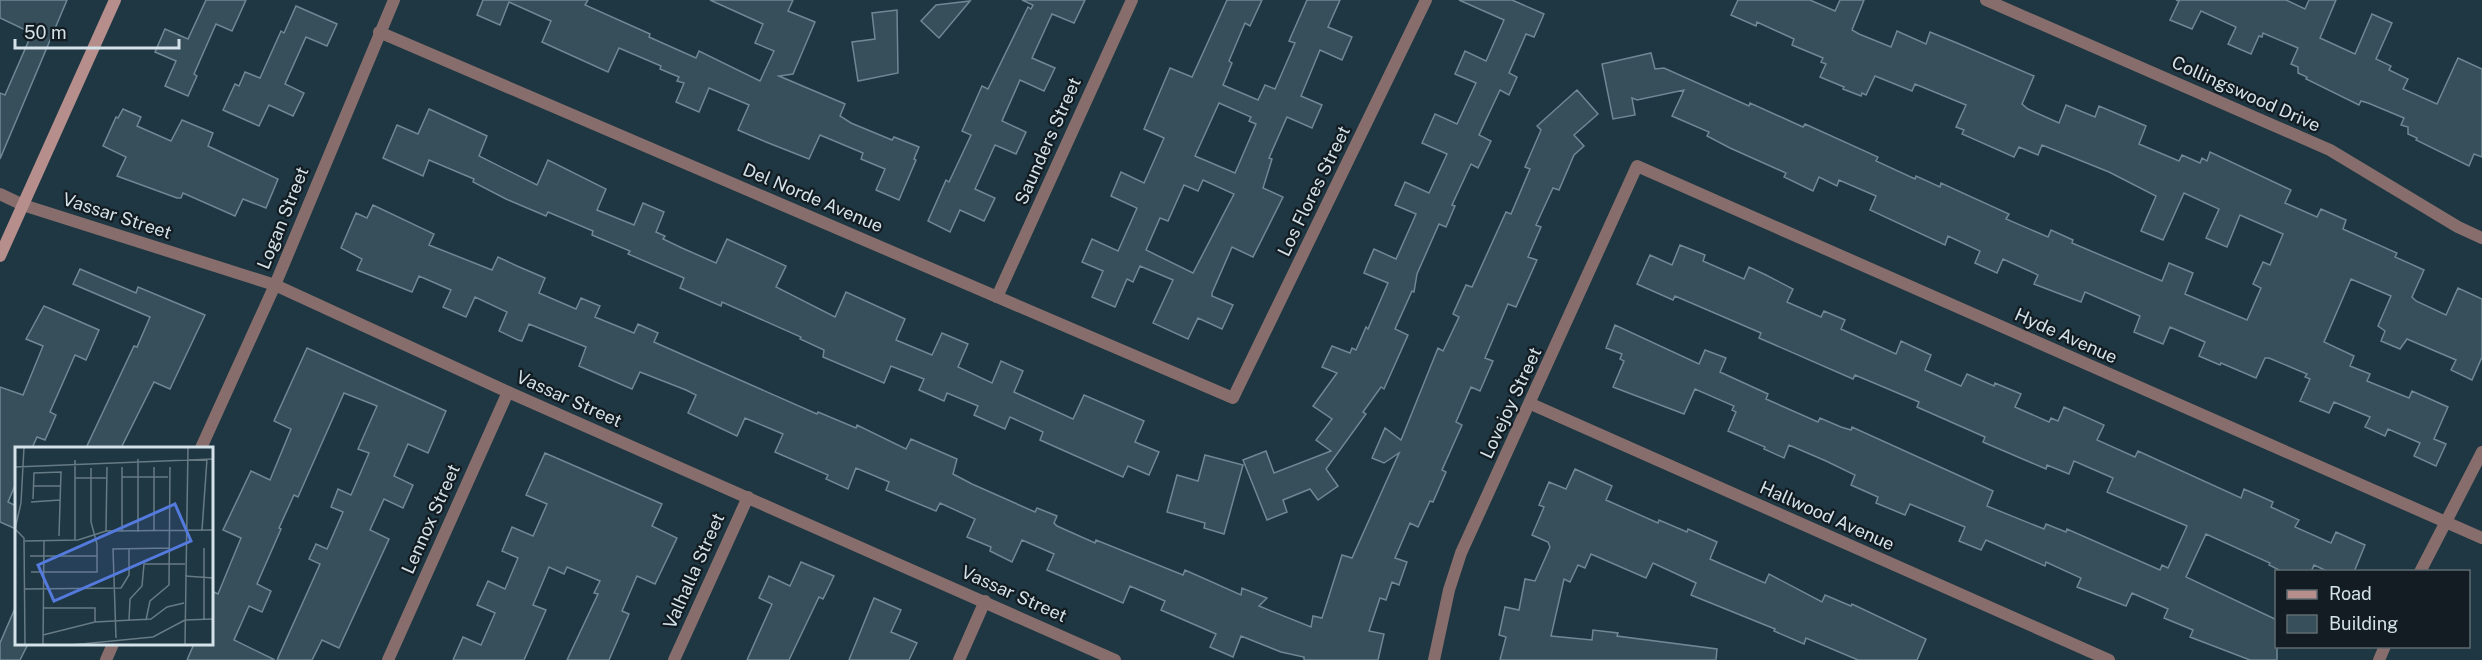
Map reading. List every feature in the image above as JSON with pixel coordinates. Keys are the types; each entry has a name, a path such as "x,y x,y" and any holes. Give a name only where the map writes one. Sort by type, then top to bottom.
{"street":[{"path":"0,256 114,0"},
{"name":"Logan Street","path":"201,447 275,285 394,0"},
{"name":"Saunders Street","path":"997,297 1132,0"},
{"name":"Los Flores Street","path":"1233,398 1426,0"},
{"name":"Collingswood Drive","path":"1986,0 2330,150 2458,227 2482,238"},
{"name":"Del Norde Avenue","path":"379,32 1233,398"},
{"name":"Lovejoy Street","path":"1434,660 1449,590 1461,553 1531,404 1636,166"},
{"name":"Hyde Avenue","path":"1636,166 2482,538"},
{"name":"Vassar Street","path":"0,194 23,205 275,285 508,392 986,601 1114,660"},
{"name":"Lennox Street","path":"388,660 508,392"},
{"name":"Hallwood Avenue","path":"1531,404 2109,660"},
{"path":"2421,570 2482,452"},
{"name":"Valhalla Street","path":"674,660 748,497"},
{"path":"959,660 986,601"},
{"path":"106,660 113,645"}],"building":[{"path":"0,0 67,0 0,159 0,93 5,95 32,33 0,18"},
{"path":"206,0 246,0 232,31 216,24 194,74 197,76 188,96 165,86 176,61 155,52 165,29 188,39"},
{"path":"483,0 588,0 585,5 650,34 649,37 696,58 699,51 760,81 774,51 755,43 763,24 710,0 793,0 788,11 815,22 793,74 779,76 845,104 840,116 851,123 892,140 894,137 919,147 914,159 916,160 899,200 876,190 885,169 861,159 863,153 820,135 809,159 766,142 738,130 749,105 709,88 699,112 676,102 684,83 677,81 679,77 660,69 661,66 619,48 608,72 542,42 551,21 509,2 500,25 477,15"},
{"path":"1022,0 1085,0 1074,23 1052,14 1032,58 1055,68 1044,91 1020,80 1002,121 1026,132 1016,154 995,145 975,189 995,198 984,221 960,210 950,232 928,221 946,180 949,182 971,135 962,131 982,86 988,89 1028,7 1031,9 1033,5"},
{"path":"1227,0 1262,0 1250,26 1245,23 1229,61 1232,63 1223,85 1258,100 1265,85 1275,89 1295,43 1289,41 1307,0 1340,0 1328,27 1352,37 1342,60 1320,50 1301,96 1322,105 1312,128 1287,117 1269,158 1272,159 1263,188 1283,197 1253,257 1232,247 1212,293 1212,296 1233,305 1222,329 1198,318 1188,339 1153,323 1173,280 1140,266 1133,282 1127,279 1115,307 1092,297 1103,271 1082,262 1092,239 1118,251 1137,208 1111,196 1121,172 1144,183 1164,138 1144,129 1170,68 1192,77","holes":["1219,103 1251,117 1249,121 1256,124 1235,173 1195,156","1203,180 1234,194 1193,273 1146,250 1160,218 1168,221 1184,185 1198,191"]},
{"path":"1459,0 1512,0 1544,14 1534,37 1526,34 1509,73 1517,77 1509,95 1500,90 1479,135 1491,141 1478,168 1471,164 1452,205 1455,206 1446,227 1439,224 1417,274 1414,292 1412,291 1395,329 1408,335 1384,389 1381,387 1363,412 1366,414 1326,469 1338,486 1318,500 1310,489 1283,500 1287,512 1267,520 1243,460 1266,451 1274,473 1331,451 1316,440 1332,419 1313,406 1337,373 1322,367 1332,346 1350,353 1352,348 1356,350 1366,327 1368,329 1388,283 1364,273 1374,249 1396,259 1416,214 1395,205 1405,182 1429,193 1447,154 1422,143 1435,114 1457,124 1476,83 1455,74 1465,51 1486,61 1504,20"},
{"path":"1738,0 1810,0 1835,11 1840,0 1864,0 1852,30 1859,34 1891,47 1897,31 1926,44 1930,32 1957,43 2034,76 2022,104 2028,109 2059,123 2066,105 2095,117 2099,106 2146,126 2139,144 2179,161 2182,155 2200,163 2202,158 2207,161 2210,152 2291,190 2285,203 2317,217 2321,209 2346,220 2343,229 2397,253 2395,257 2424,270 2412,297 2416,301 2446,315 2458,288 2482,299 2482,357 2472,380 2451,370 2456,360 2407,339 2400,349 2381,341 2385,331 2378,326 2391,296 2351,279 2324,342 2354,356 2350,366 2370,374 2367,381 2409,398 2412,391 2448,407 2434,439 2446,444 2436,466 2414,456 2420,443 2388,429 2385,436 2365,427 2370,417 2334,402 2329,413 2300,401 2310,379 2305,377 2307,374 2265,358 2256,378 2199,356 2205,342 2170,327 2163,344 2134,332 2140,316 2085,292 2081,302 2034,284 2038,275 2003,259 1997,273 1975,263 1980,251 1948,236 1945,245 1870,210 1876,196 1839,180 1837,186 1819,177 1813,191 1784,177 1786,173 1730,148 1707,136 1709,132 1672,116 1684,90 1637,100 1632,98 1635,115 1613,119 1602,64 1651,53 1655,69 1664,68 1749,106 1750,103 1803,127 1805,124 1878,157 1876,161 1915,179 1916,176 1940,187 1941,183 2009,214 2006,219 2048,237 2051,230 2073,240 2072,243 2162,281 2169,263 2193,273 2185,294 2247,320 2261,288 2253,284 2263,262 2270,265 2283,234 2240,215 2227,247 2206,238 2219,209 2184,193 2163,240 2141,231 2156,196 2109,172 2042,145 2038,155 2019,147 2014,157 1962,134 1964,130 1956,127 1966,105 1915,84 1912,91 1875,76 1866,95 1862,93 1861,96 1843,89 1844,87 1820,77 1826,64 1821,62 1823,58 1792,45 1794,39 1757,22 1756,26 1731,15"},
{"path":"2176,0 2286,0 2305,9 2309,0 2336,0 2320,38 2355,54 2372,14 2392,23 2376,59 2391,66 2389,70 2408,79 2403,89 2437,104 2458,58 2482,69 2482,157 2474,154 2469,166 2416,140 2417,138 2408,134 2408,127 2401,125 2404,118 2368,103 2361,101 2359,105 2306,79 2307,77 2298,73 2298,67 2291,64 2298,48 2263,33 2262,37 2259,36 2251,54 2228,44 2236,27 2201,11 2192,29 2170,20 2179,1"},
{"path":"970,1 939,38 921,21 936,5"},
{"path":"296,6 337,24 327,46 306,37 285,84 304,93 293,116 269,105 259,126 223,110 235,84 239,86 245,72 260,78 281,31 284,33"},
{"path":"897,10 898,73 858,81 852,42 875,39 872,13"},
{"path":"1577,90 1598,114 1574,135 1584,146 1574,155 1559,190 1553,188 1536,225 1541,227 1528,257 1537,260 1516,307 1508,304 1485,358 1493,361 1480,391 1471,387 1456,422 1462,425 1442,470 1446,472 1433,502 1430,501 1418,527 1410,523 1395,558 1407,562 1399,585 1392,582 1386,600 1380,598 1369,631 1384,634 1378,660 1304,660 1304,657 1281,652 1241,636 1233,657 1210,647 1216,634 1161,610 1165,601 1130,586 1123,603 1047,570 1054,554 1022,540 1012,562 990,551 991,547 967,537 975,519 940,503 936,511 886,490 889,482 856,468 848,489 826,479 828,475 775,452 783,434 745,418 737,436 688,413 696,395 686,390 640,372 632,389 579,366 586,347 529,324 522,341 518,340 499,331 507,312 475,297 466,317 443,307 451,290 419,276 412,292 357,270 362,259 341,248 356,213 367,218 373,205 434,234 429,245 492,270 498,257 545,278 539,293 576,309 581,298 600,306 595,317 634,333 638,324 658,333 654,342 817,414 818,412 856,428 857,425 906,449 911,439 957,459 953,474 1035,512 1037,508 1057,516 1054,523 1057,526 1095,543 1096,540 1183,575 1185,570 1241,595 1242,588 1267,598 1259,606 1311,627 1313,616 1322,618 1342,555 1352,558 1399,453 1384,463 1372,458 1385,428 1401,440 1438,348 1443,351 1459,317 1453,314 1466,285 1472,287 1506,212 1511,214 1530,169 1525,167 1541,130 1537,126"},
{"path":"123,109 141,117 137,126 171,141 182,120 213,133 208,146 278,179 266,208 243,199 235,216 183,193 181,198 177,198 117,176 126,157 103,146 116,117 118,118"},
{"path":"429,109 487,136 479,156 537,185 548,160 606,189 597,210 634,225 643,203 664,212 656,232 665,236 663,239 682,248 716,263 727,239 786,266 776,287 835,317 846,292 905,319 896,340 932,355 942,333 968,344 958,367 992,383 1001,361 1023,371 1014,392 1073,419 1084,395 1144,421 1135,442 1159,452 1149,475 1128,466 1123,477 1040,440 1043,432 1010,417 1005,429 974,415 978,406 947,393 944,401 919,390 924,379 891,366 884,383 823,357 824,350 800,339 801,337 722,302 721,306 680,288 684,278 628,254 630,251 592,235 593,231 548,212 546,216 506,199 473,182 474,179 429,160 423,176 383,158 397,125 418,134"},
{"path":"1680,245 1705,255 1703,261 1744,279 1749,267 1793,289 1787,302 1821,317 1824,311 1845,320 1841,329 1896,354 1901,341 1931,355 1925,370 1961,386 1967,374 1994,386 1995,383 2021,394 2015,407 2049,422 2051,418 2058,421 2064,407 2104,425 2097,440 2135,457 2138,451 2241,498 2244,489 2273,502 2271,507 2299,520 2295,527 2331,543 2336,532 2365,545 2355,570 2325,570 2314,565 2312,570 2279,570 2269,565 2270,563 2206,534 2186,577 2275,619 2277,660 2250,660 2190,637 2193,630 2164,618 2168,609 2132,593 2126,606 2077,587 2081,578 2046,562 2045,566 1986,540 1981,550 1959,541 1965,527 1910,504 1905,515 1876,503 1878,497 1851,485 1855,475 1826,461 1789,445 1784,458 1764,449 1765,447 1728,431 1736,412 1732,410 1734,406 1695,389 1684,414 1613,387 1624,361 1620,359 1622,354 1606,348 1615,325 1699,364 1705,350 1726,358 1720,372 1768,394 1766,399 1818,422 1820,418 1851,430 1852,427 1993,491 1987,506 2044,529 2046,524 2066,532 2067,529 2160,570 2162,565 2168,568 2187,526 2107,492 2113,478 2074,461 2069,474 2047,465 2046,469 1983,442 1985,437 1917,407 1919,402 1855,375 1853,379 1759,338 1761,333 1675,296 1673,300 1637,284 1650,255 1672,265"},
{"path":"80,269 136,293 138,287 205,315 170,389 154,382 122,447 86,447 150,317 73,284"},
{"path":"44,306 99,330 86,360 75,355 50,412 56,415 45,440 37,437 32,447 15,447 15,485 8,502 15,506 15,529 0,522 0,387 23,395 43,346 26,339"},
{"path":"307,348 446,411 428,453 408,444 394,476 413,485 403,508 384,499 370,530 389,539 339,648 322,640 312,660 277,660 320,564 309,559 316,544 327,549 343,512 331,507 338,489 351,495 369,453 358,449 377,406 344,393 298,497 294,495 257,584 271,591 262,612 249,606 234,640 275,660 187,660 194,645 213,645 213,592 218,594 241,538 223,530 251,471 270,480 291,429 274,421"},
{"path":"545,453 662,504 652,526 677,538 655,584 637,576 622,611 629,614 609,660 567,660 598,594 594,593 600,581 567,567 564,574 549,567 533,605 546,610 524,660 453,660 463,637 481,645 495,613 477,605 488,581 505,589 518,558 502,551 512,527 533,536 547,504 526,495"},
{"path":"1205,455 1243,465 1224,534 1204,528 1205,523 1167,512 1177,475 1198,481"},
{"path":"1575,469 1612,486 1606,500 1658,523 1659,520 1687,532 1688,529 1717,542 1710,559 1765,583 1769,574 1822,602 1825,595 1851,606 1852,604 1926,639 1917,660 1858,660 1806,638 1804,644 1774,631 1775,629 1691,595 1696,583 1653,563 1646,578 1591,554 1585,568 1578,565 1570,582 1564,579 1551,636 1592,640 1593,630 1618,633 1617,636 1717,649 1716,660 1500,660 1506,637 1499,635 1505,607 1519,610 1525,579 1535,581 1550,547 1548,542 1532,535 1544,507 1539,505 1549,482 1566,489"},
{"path":"801,562 834,576 823,599 819,597 789,660 747,660 772,604 759,598 769,576 790,586"},
{"path":"874,598 901,610 891,632 917,643 909,660 849,660"},
{"path":"15,608 15,645 28,645 20,660 0,660 0,643"}]}
